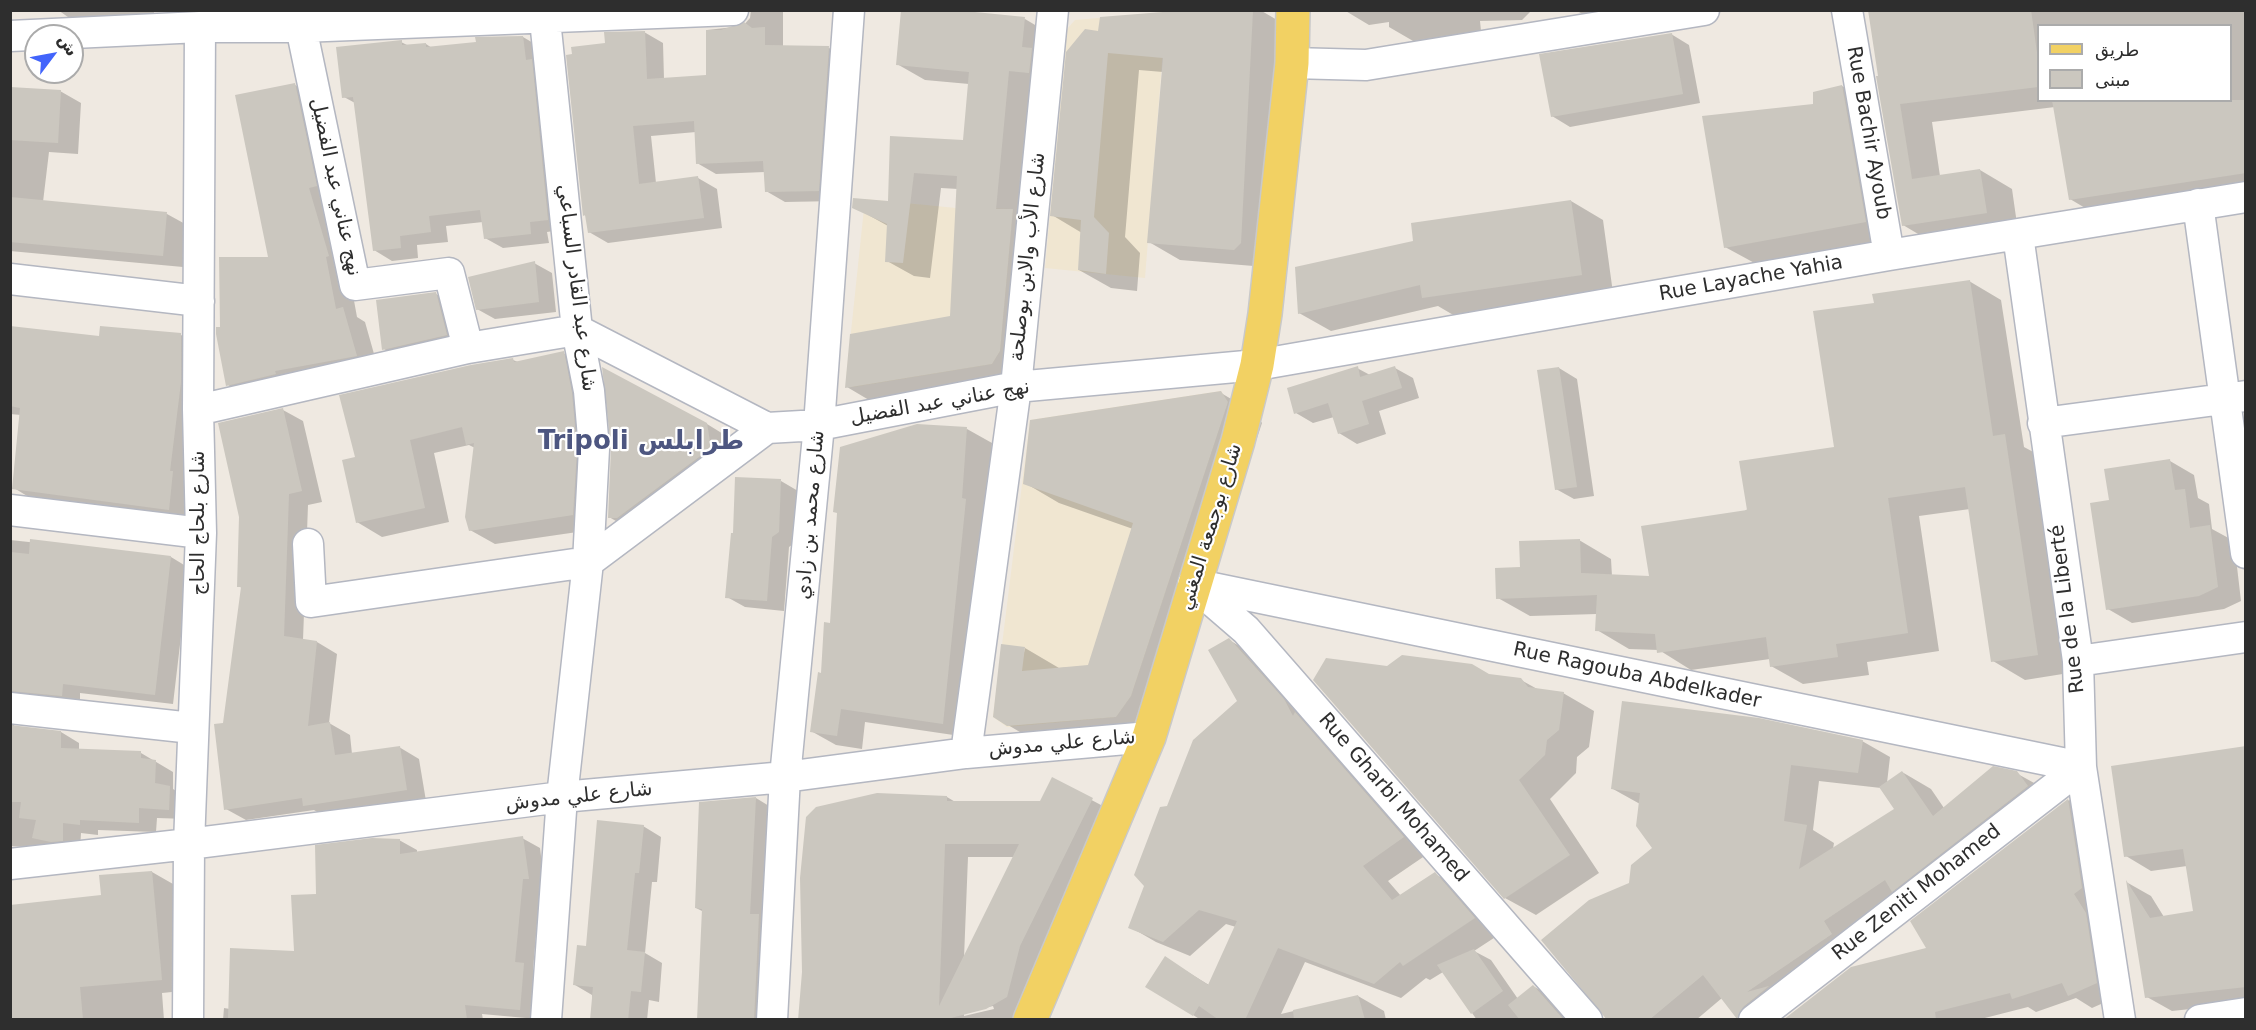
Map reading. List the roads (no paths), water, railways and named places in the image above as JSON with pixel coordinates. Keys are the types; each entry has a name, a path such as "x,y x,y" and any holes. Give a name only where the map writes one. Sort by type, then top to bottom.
{"main road":[{"name":"شارع بوجمعة المغني","path":"1030,1020 1149,737 1193,584 1238,441 1257,365 1265,314 1292,63 1293,10"}],"street":[{"path":"21,27 301,27 544,13 733,10"},
{"name":"شارع محمد بن زادي","path":"772,1020 785,777 819,425 849,10"},
{"name":"شارع الأب والابن بوصلحة","path":"966,753 1016,387 1053,10"},
{"path":"1292,63 1366,65 1704,10"},
{"name":"Rue Bachir Ayoub","path":"1847,10 1889,255"},
{"name":"شارع عبد القادر السباعي","path":"544,13 577,330 589,391 594,449 588,562 562,797 546,1020"},
{"name":"شارع بلحاج الحاج","path":"188,1020 192,728 201,533 198,410 200,27"},
{"name":"نهج عناني عبد الفضيل","path":"301,27 355,285 449,273 468,348"},
{"name":"Rue Layache Yahia","path":"1257,365 1889,255 2246,198"},
{"path":"2198,204 2235,398 2246,553"},
{"name":"Rue de la Liberté","path":"2018,235 2078,660 2081,767 2120,1020"},
{"path":"10,279 199,301"},
{"path":"198,410 468,348 577,330 767,428 588,562 311,602 308,544"},
{"name":"نهج عناني عبد الفضيل","path":"767,428 819,425 1016,387 1257,365"},
{"path":"2043,423 2235,398"},
{"path":"10,510 201,533"},
{"name":"Rue Ragouba Abdelkader","path":"1193,584 2081,767"},
{"name":"Rue Gharbi Mohamed","path":"1193,584 1246,630 1587,1020"},
{"path":"2078,660 2246,637"},
{"path":"10,708 192,728"},
{"name":"شارع علي مدوش","path":"10,864 562,797 785,777 966,753 1149,737"},
{"name":"Rue Zeniti Mohamed","path":"1754,1020 2081,767"},
{"path":"2200,1020 2246,1013"}],"district":[{"name":"Tripoli طرابلس","path":"641,442"}]}
